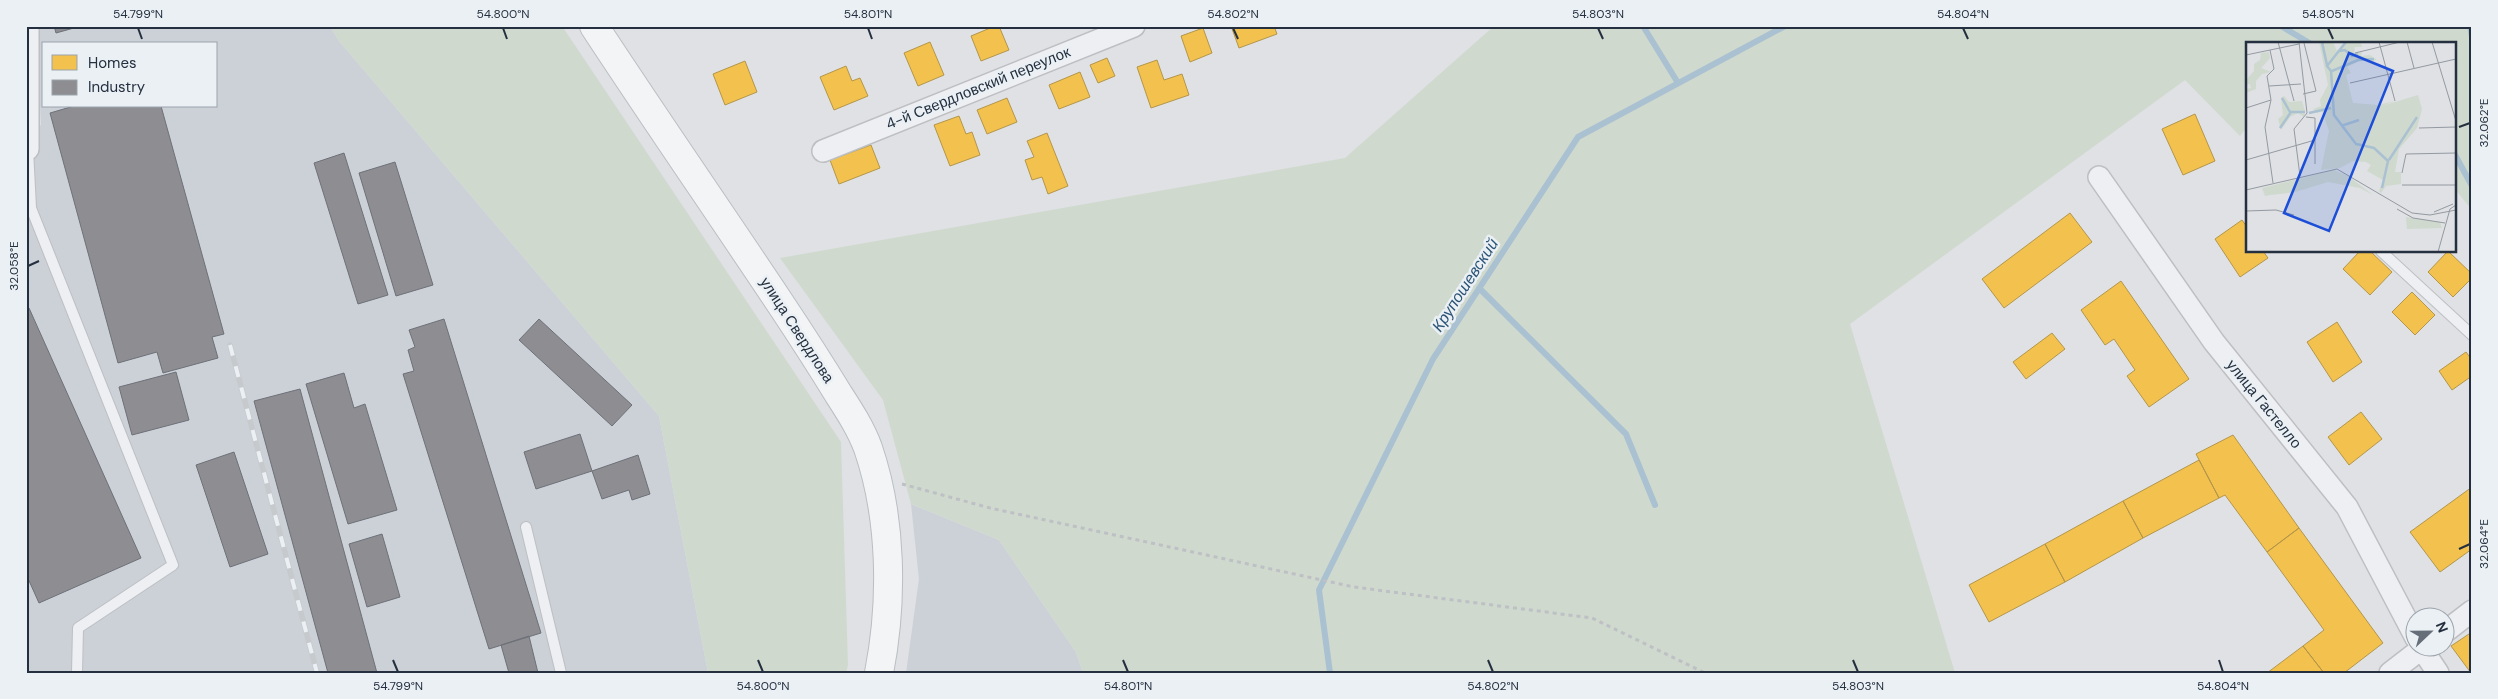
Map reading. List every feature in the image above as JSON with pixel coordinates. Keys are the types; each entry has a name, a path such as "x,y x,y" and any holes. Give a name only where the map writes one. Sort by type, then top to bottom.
{"main road":[{"name":"улица Свердлова","path":"594,26 818,360 853,418 867,446 877,477 884,514 887,570 885,622 879,673"}],"street":[{"path":"27,149 28,26"},
{"name":"4-й Свердловский переулок","path":"823,150 1134,26"},
{"name":"улица Гастелло","path":"2099,177 2214,342 2346,507 2406,617"},
{"path":"2456,623 2472,611"},
{"path":"2390,673 2409,656"},
{"name":"улица Гастелло","path":"2428,656 2438,673"}],"lane":[{"path":"27,149 31,208 174,565 78,628 77,673"},
{"path":"2382,252 2472,335"},
{"path":"526,527 562,673"}],"path":[{"path":"877,477 990,508 1354,587 1592,618 1705,673"}],"shaded area":[{"path":"36,26 330,26 339,41 659,416 708,673 26,673 26,136 41,125"},
{"path":"330,26 562,26 841,442 848,665 846,673 708,673 659,416 339,41"},
{"path":"1494,26 2472,26 2472,210 2456,190 2456,42 2246,42 2246,128 2240,136 2185,80 1850,324 1955,673 1083,673 1076,652 999,540 911,504 883,400 780,258 1345,158"},
{"path":"911,504 999,540 1076,652 1083,673 906,673 919,579"}],"building: Homes":[{"path":"999,26 1009,50 981,61 971,36"},
{"path":"1231,26 1274,26 1277,34 1239,48"},
{"path":"1203,28 1212,53 1190,62 1181,36"},
{"path":"930,42 944,75 918,86 904,53"},
{"path":"1107,58 1115,76 1098,83 1090,65"},
{"path":"1157,60 1164,80 1182,74 1189,95 1151,108 1137,67"},
{"path":"745,61 757,92 725,105 713,74"},
{"path":"846,66 852,81 860,78 868,96 834,110 820,77"},
{"path":"1080,72 1090,97 1059,109 1049,85"},
{"path":"1007,98 1017,122 987,134 977,110"},
{"path":"2195,114 2215,161 2183,175 2162,129"},
{"path":"959,116 966,134 972,132 980,155 950,166 934,125"},
{"path":"1047,133 1068,186 1048,194 1042,177 1032,180 1025,160 1034,157 1027,141"},
{"path":"871,145 880,168 839,184 830,160"},
{"path":"2070,213 2092,242 2004,308 1982,279"},
{"path":"2242,220 2246,226 2246,252 2264,252 2268,258 2240,277 2215,239"},
{"path":"2359,252 2371,252 2392,272 2370,295 2343,269"},
{"path":"2449,252 2472,274 2472,278 2453,297 2428,272"},
{"path":"2121,281 2189,379 2149,407 2127,376 2135,370 2114,339 2105,345 2081,310"},
{"path":"2412,292 2435,315 2415,335 2392,312"},
{"path":"2337,322 2362,362 2333,382 2307,342"},
{"path":"2052,333 2065,349 2026,379 2013,362"},
{"path":"2466,352 2472,360 2472,382 2469,378 2452,390 2439,371"},
{"path":"2361,412 2382,439 2349,465 2328,437"},
{"path":"2233,435 2299,528 2267,552 2225,495 2219,498 2196,454"},
{"path":"2199,460 2219,498 2143,538 2123,501"},
{"path":"2472,487 2472,549 2440,572 2410,532"},
{"path":"2123,501 2143,538 2065,582 2045,544"},
{"path":"2299,528 2383,643 2344,673 2324,673 2303,646 2324,630 2267,552"},
{"path":"2045,544 2065,582 1989,622 1969,585"},
{"path":"2472,632 2472,673 2456,653 2456,643"},
{"path":"2303,646 2324,673 2267,673"}],"building: Industry":[{"path":"54,26 81,26 56,33"},
{"path":"67,108 162,108 224,334 212,337 218,358 163,373 157,352 118,363 50,113"},
{"path":"344,153 388,295 358,304 314,163"},
{"path":"395,162 433,285 396,296 359,173"},
{"path":"29,308 141,558 39,603 26,574 26,309"},
{"path":"444,319 541,633 489,649 403,374 414,371 408,350 415,347 409,330"},
{"path":"539,319 632,405 612,426 519,340"},
{"path":"176,372 189,420 132,435 119,387"},
{"path":"344,373 354,408 365,404 397,510 348,524 306,384"},
{"path":"300,389 377,673 328,673 254,401"},
{"path":"580,434 592,471 536,489 524,452"},
{"path":"234,452 268,554 230,567 196,465"},
{"path":"638,455 650,494 632,500 629,490 602,499 592,471"},
{"path":"382,534 400,597 367,607 349,544"},
{"path":"529,636 538,673 509,673 501,645"}],"waterway":[{"path":"1643,26 1678,83"},
{"name":"Крупошевский","path":"1330,673 1319,590 1433,359 1578,137 1785,26"},
{"path":"2281,26 2308,42"},
{"path":"2470,26 2472,37"},
{"path":"2456,157 2472,186"},
{"path":"1479,288 1626,434 1655,505"}],"railway":[{"path":"230,345 317,673"}]}
